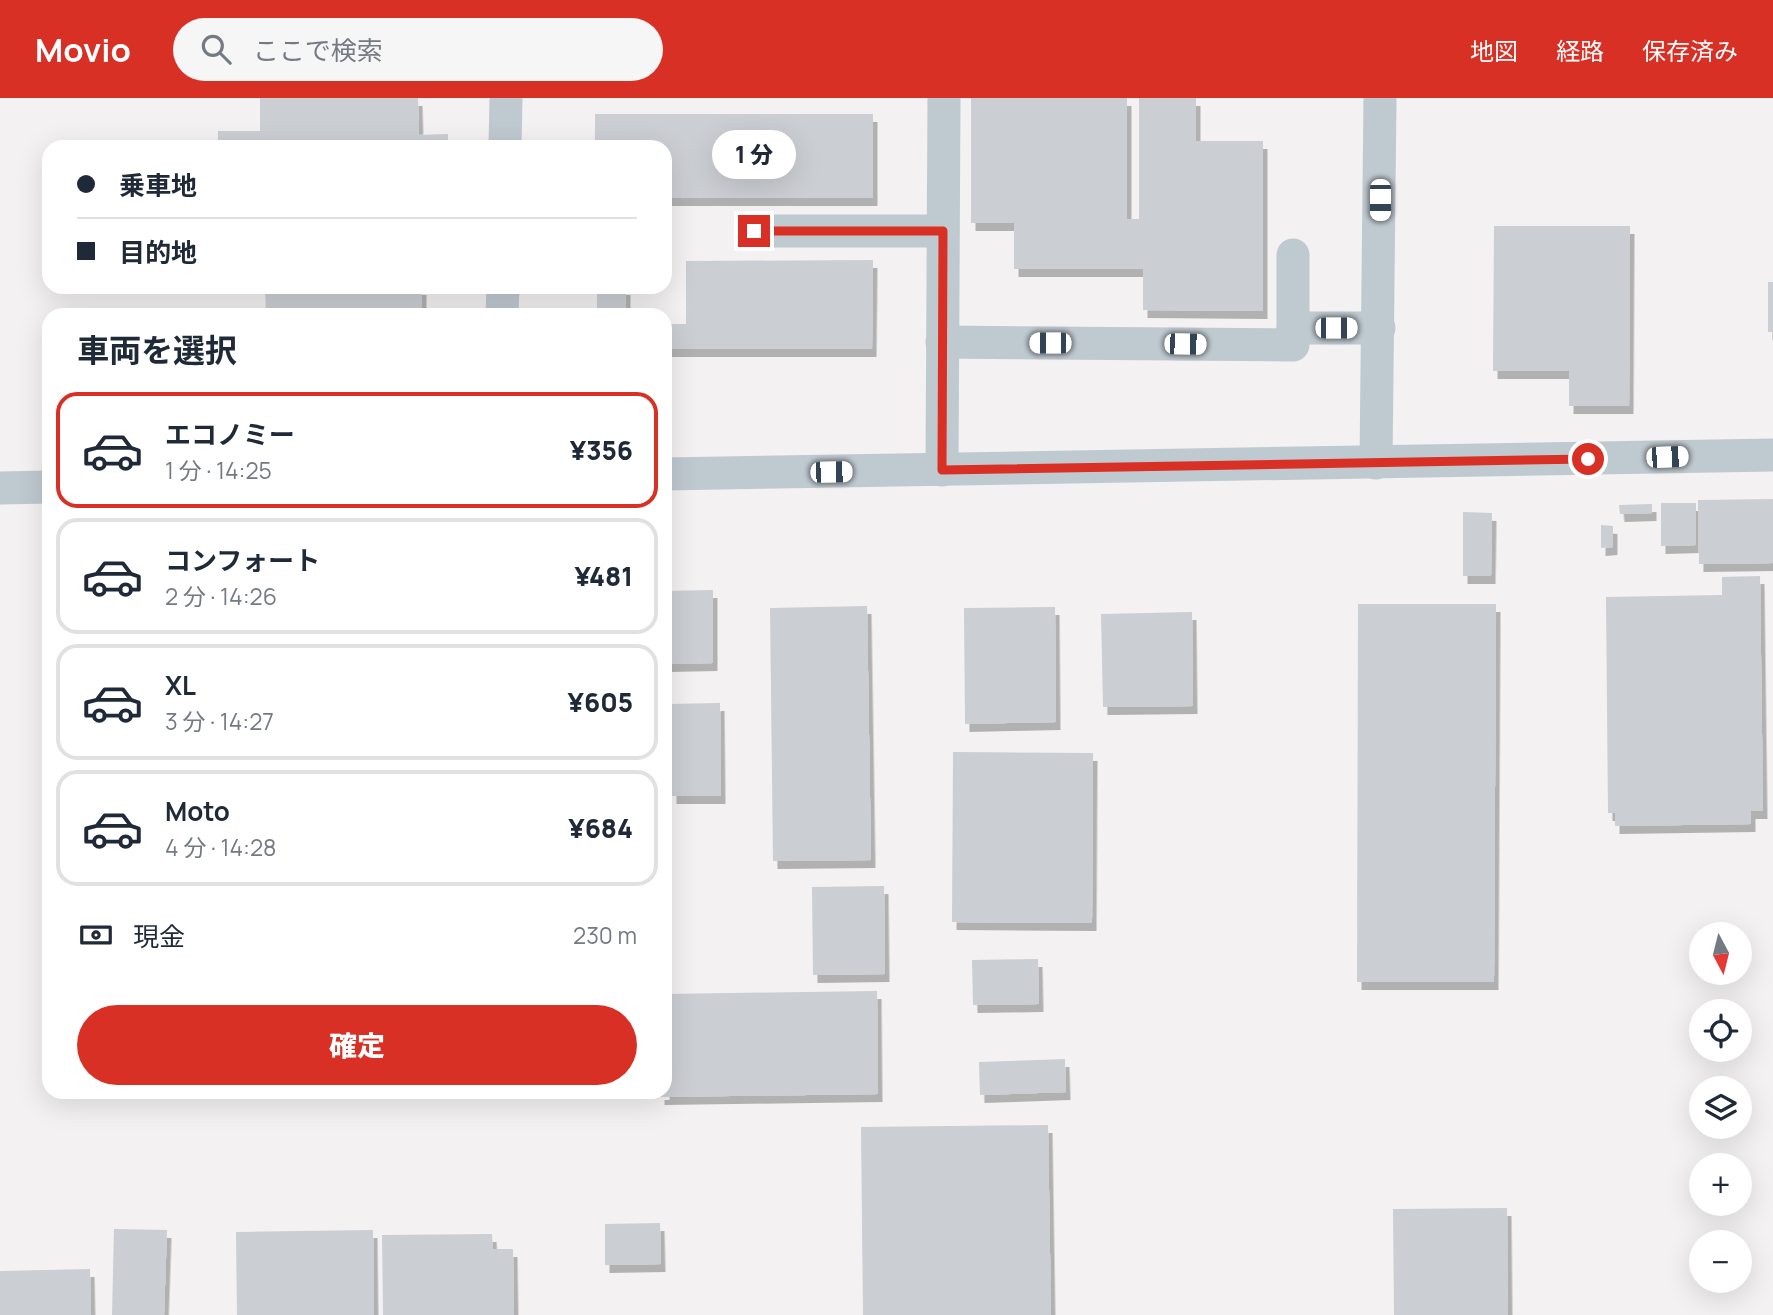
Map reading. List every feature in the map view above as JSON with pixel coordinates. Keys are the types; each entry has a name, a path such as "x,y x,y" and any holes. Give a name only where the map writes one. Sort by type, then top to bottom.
{"street":[{"path":"505,140 506,98"},
{"path":"942,470 944,98"},
{"path":"1376,463 1380,98"},
{"path":"754,231 943,231"},
{"path":"942,342 1293,345 1293,255"},
{"path":"1293,328 1379,328"},
{"path":"672,474 1773,454"},
{"path":"0,488 42,487"}],"building":[{"path":"260,98 418,98 419,135 448,134 448,140 218,140 218,131 260,131"},
{"path":"971,98 1127,98 1127,219 1139,219 1139,98 1196,98 1196,141 1263,141 1263,311 1143,310 1143,269 1014,269 1014,223 971,223"},
{"path":"595,114 873,114 873,198 672,198 672,140 595,140"},
{"path":"1494,226 1630,226 1629,406 1569,406 1569,371 1493,371"},
{"path":"873,260 872,349 672,349 672,324 686,324 686,261"},
{"path":"1768,282 1773,282 1773,332 1768,332"},
{"path":"265,294 422,294 422,308 266,308"},
{"path":"597,294 626,294 626,308 597,308"},
{"path":"1773,499 1773,563 1699,564 1698,500"},
{"path":"1661,503 1696,503 1696,545 1661,546"},
{"path":"1652,504 1652,513 1620,514 1619,505"},
{"path":"1463,512 1492,513 1491,576 1463,576"},
{"path":"1601,525 1613,526 1613,547 1601,548"},
{"path":"1760,576 1763,811 1751,811 1751,824 1615,826 1615,813 1608,813 1606,597 1722,595 1722,577"},
{"path":"713,590 713,663 672,664 672,591"},
{"path":"1358,604 1496,604 1494,982 1357,982"},
{"path":"867,606 871,860 773,861 770,608"},
{"path":"1055,607 1056,722 965,724 964,608"},
{"path":"1192,612 1193,706 1103,707 1101,614"},
{"path":"720,703 721,796 672,796 672,704"},
{"path":"953,752 1093,753 1092,923 952,922"},
{"path":"884,886 885,974 813,975 812,887"},
{"path":"1038,959 1039,1004 973,1005 972,960"},
{"path":"877,991 878,1094 672,1097 672,994"},
{"path":"1065,1059 1066,1092 980,1095 979,1062"},
{"path":"1048,1125 1051,1315 863,1315 861,1127"},
{"path":"1507,1208 1508,1315 1394,1315 1393,1209"},
{"path":"660,1223 661,1264 605,1265 605,1224"},
{"path":"114,1229 167,1230 164,1315 112,1315"},
{"path":"373,1230 374,1315 237,1315 236,1232"},
{"path":"492,1234 493,1249 513,1249 514,1315 383,1315 382,1235"},
{"path":"90,1269 91,1315 0,1315 0,1271"}],"route":[{"path":"754,231 943,231 942,470 1588,459"}]}
